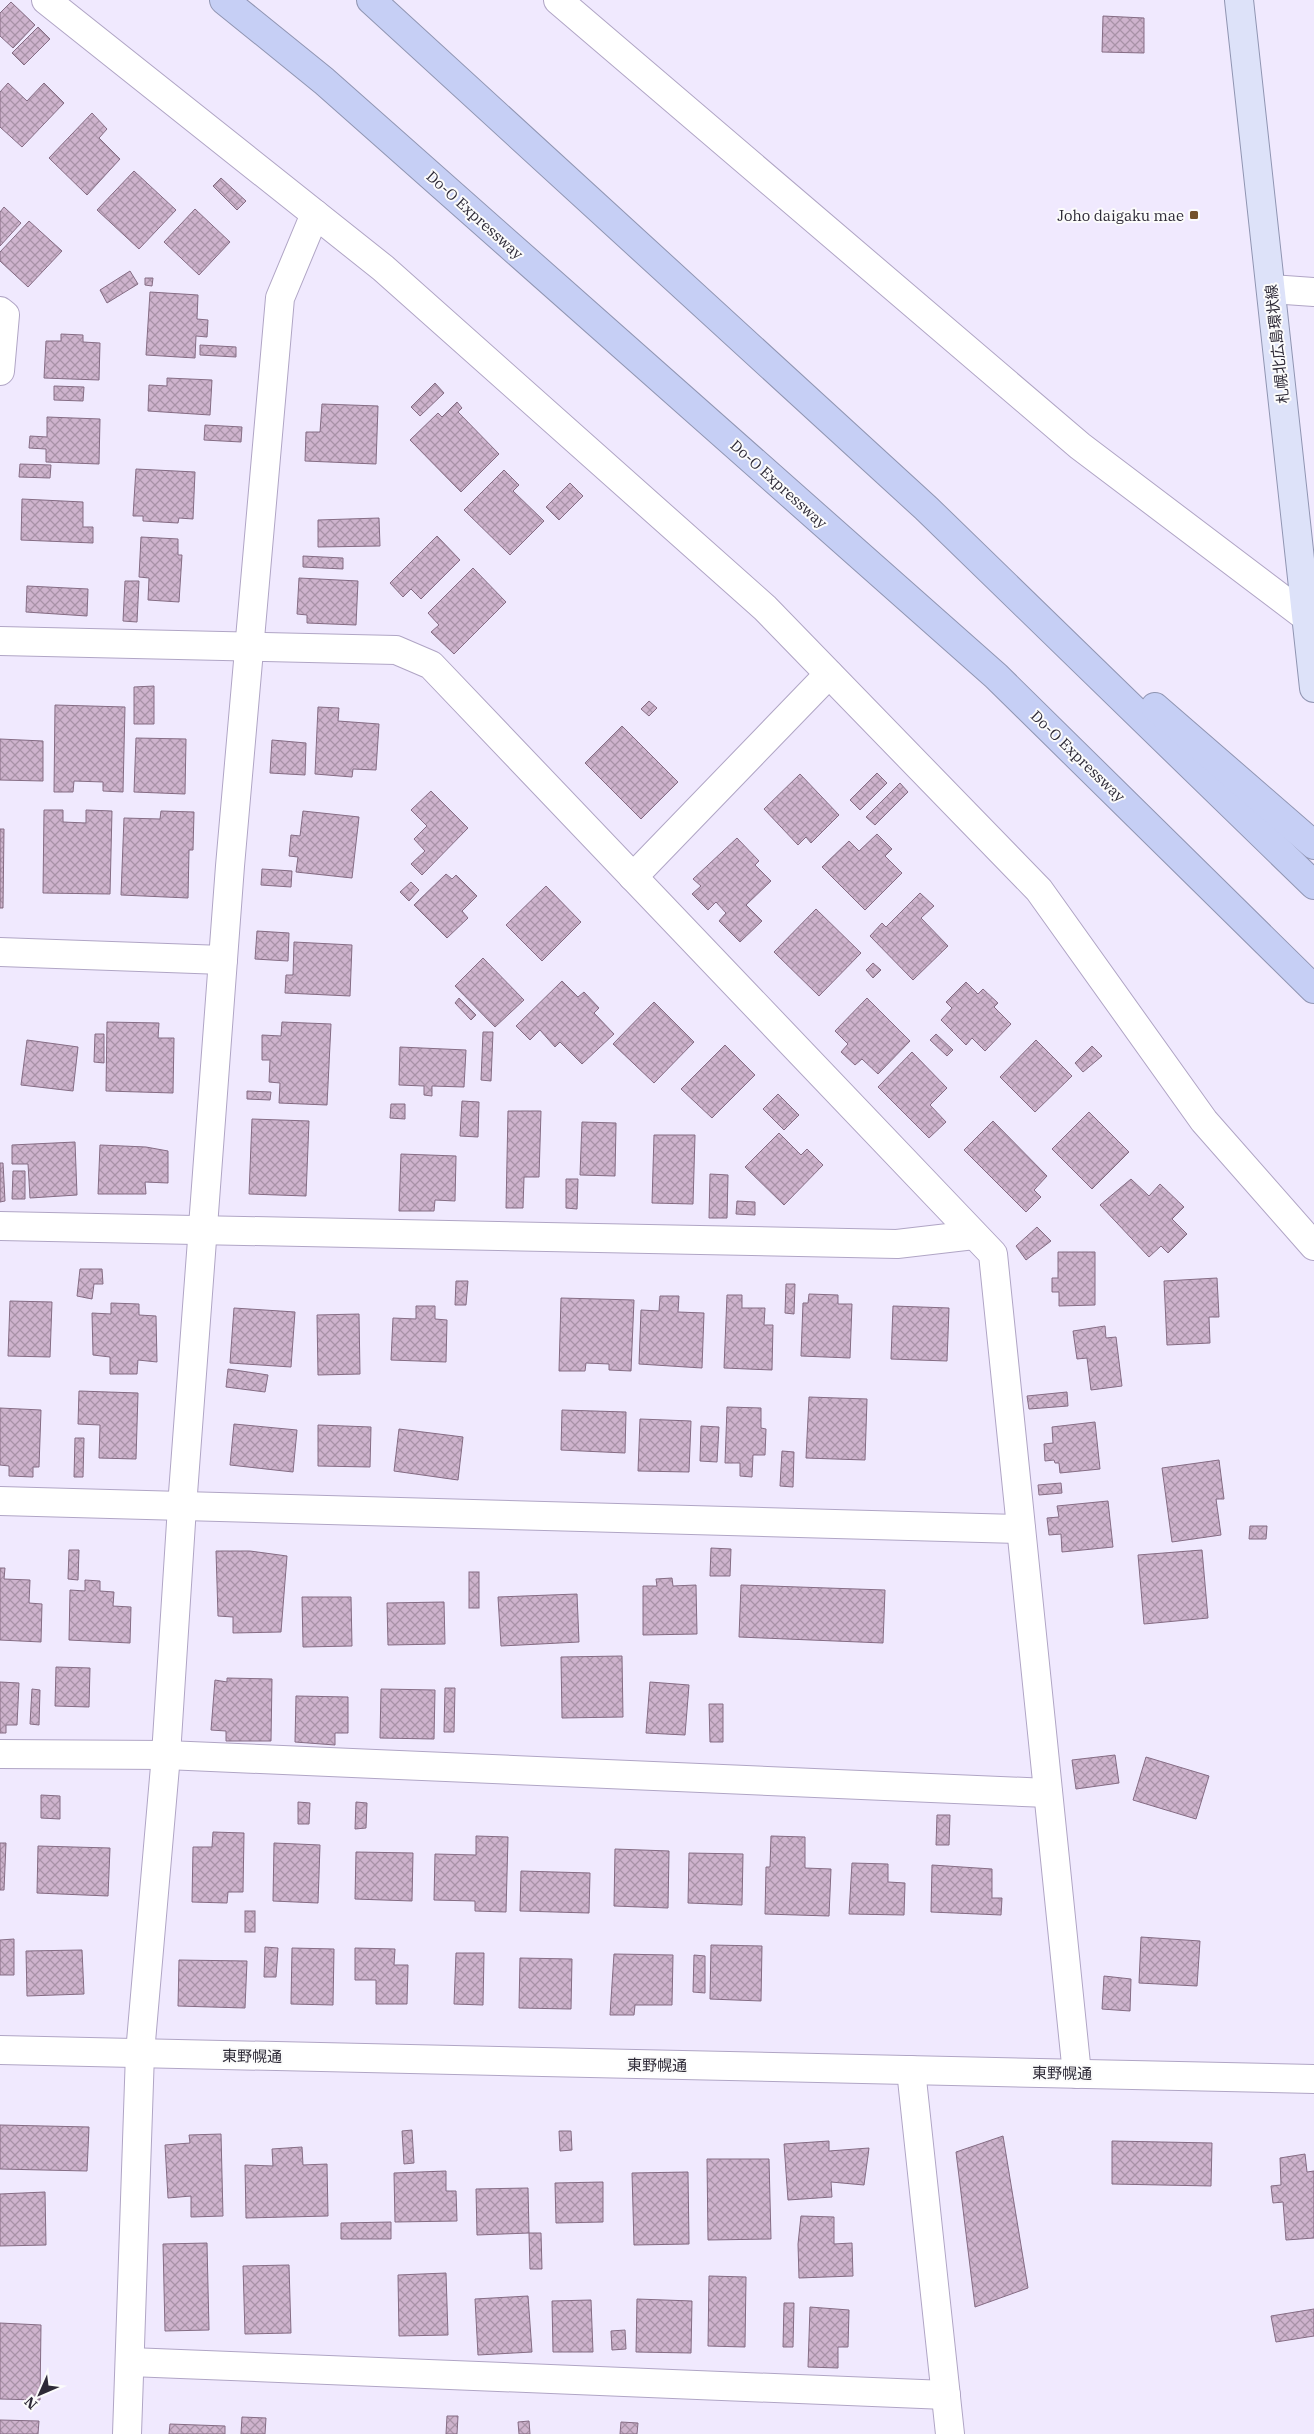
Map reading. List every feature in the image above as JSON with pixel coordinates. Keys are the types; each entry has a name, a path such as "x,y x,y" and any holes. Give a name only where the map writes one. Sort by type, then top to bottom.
{"highway":[{"name":"Do-O Expressway","path":"224,0 324,81 996,676 1314,988"},
{"path":"371,0 926,508 1314,845"},
{"path":"926,508 1314,885"}],"main road":[{"name":"札幌北広島環状線","path":"1239,0 1310,621 1314,688"}],"street":[{"path":"46,0 383,268 765,608 1039,890 1204,1121 1314,1246"},
{"path":"558,0 1080,446 1310,621"},
{"path":"127,2434 140,2053 166,1756 182,1507 223,960 280,298 315,214"},
{"path":"1271,289 1314,292"},
{"path":"0,311 4,315 0,371"},
{"path":"0,641 396,650 431,665 993,1254 1077,2074"},
{"path":"633,877 829,674"},
{"path":"0,952 223,960"},
{"path":"0,1226 897,1244 974,1235"},
{"path":"0,1501 1021,1529"},
{"path":"0,1754 166,1756 1048,1793"},
{"name":"東野幌通","path":"0,2050 1314,2079"},
{"path":"911,2070 950,2434"},
{"path":"130,2362 946,2395"}],"building":[{"path":"11,2 35,25 13,48 0,36 0,13"},
{"path":"1103,16 1144,18 1144,53 1102,52"},
{"path":"38,27 50,39 24,65 12,53"},
{"path":"8,83 27,101 44,83 64,103 22,147 0,127 0,92"},
{"path":"92,113 107,129 99,138 120,159 87,195 49,158"},
{"path":"134,171 176,210 139,249 97,210"},
{"path":"221,178 246,201 237,210 213,186"},
{"path":"4,207 21,223 0,246 0,212"},
{"path":"195,209 230,242 199,275 164,242"},
{"path":"29,221 62,251 28,287 0,261 0,252"},
{"path":"130,271 138,284 107,303 100,290"},
{"path":"145,278 153,278 152,286 145,285"},
{"path":"150,292 198,295 197,319 208,320 207,337 196,336 195,358 146,355"},
{"path":"61,334 83,335 83,342 100,343 99,380 44,378 46,341 61,341"},
{"path":"200,345 236,347 236,357 200,355"},
{"path":"167,378 212,380 210,415 148,411 149,385 167,386"},
{"path":"435,383 444,393 420,416 411,407"},
{"path":"54,386 84,387 83,401 54,400"},
{"path":"457,402 462,408 458,412 499,454 461,492 410,440 438,413 442,417"},
{"path":"322,404 378,406 376,464 305,461 306,432 320,432"},
{"path":"47,417 100,419 99,464 46,462 46,449 29,448 30,436 47,437"},
{"path":"205,425 242,427 241,442 204,440"},
{"path":"20,464 51,465 50,478 19,477"},
{"path":"136,469 195,472 193,519 179,518 178,523 143,521 143,516 133,516"},
{"path":"504,470 519,485 513,491 544,521 510,555 464,510"},
{"path":"570,483 583,496 559,520 546,507"},
{"path":"22,499 83,502 83,527 93,527 93,543 21,540"},
{"path":"379,518 380,546 318,547 318,520"},
{"path":"437,536 460,560 421,599 411,589 403,597 390,583"},
{"path":"141,537 178,539 178,555 182,555 179,602 148,600 149,578 139,577"},
{"path":"303,556 343,558 343,569 303,567"},
{"path":"473,568 506,602 454,654 431,632 439,625 428,613"},
{"path":"299,578 358,581 356,625 307,623 307,615 297,614"},
{"path":"125,581 139,581 137,622 123,621"},
{"path":"27,586 88,589 87,616 26,612"},
{"path":"154,686 154,724 134,724 134,687"},
{"path":"649,701 657,708 649,716 641,709"},
{"path":"55,705 125,707 123,792 103,791 103,782 74,781 73,792 54,792"},
{"path":"318,707 339,708 338,721 379,724 376,770 353,769 352,777 315,774"},
{"path":"622,726 678,782 641,819 585,763"},
{"path":"136,738 186,739 185,794 134,792"},
{"path":"0,739 43,741 43,781 0,780"},
{"path":"272,740 306,743 305,775 270,773"},
{"path":"877,773 887,783 860,810 850,800"},
{"path":"800,774 839,815 811,843 806,837 798,845 764,809"},
{"path":"900,783 908,792 875,825 866,817"},
{"path":"431,791 468,828 422,875 411,864 425,851 414,839 427,826 411,810"},
{"path":"44,810 63,810 63,822 86,823 86,810 112,811 110,894 43,893"},
{"path":"161,811 194,812 193,850 189,850 188,898 121,895 124,818 160,819"},
{"path":"303,811 359,817 352,878 296,872 298,857 289,856 291,835 300,836"},
{"path":"0,829 4,829 3,908 0,908"},
{"path":"877,834 892,849 885,856 902,873 865,910 822,867 849,841 859,851"},
{"path":"737,838 759,861 755,865 771,881 746,905 762,921 740,942 719,921 726,913 716,902 708,910 692,894 701,886 693,879"},
{"path":"262,869 292,871 291,887 261,885"},
{"path":"446,874 452,879 456,875 477,896 462,911 468,918 447,938 414,905"},
{"path":"411,882 419,890 409,901 400,892"},
{"path":"546,886 581,922 542,961 506,925"},
{"path":"920,893 934,906 921,918 948,946 913,980 870,936 882,923 886,927"},
{"path":"816,909 861,953 819,996 774,952"},
{"path":"257,931 289,933 288,961 255,959"},
{"path":"294,942 352,945 350,996 285,993 286,975 293,975"},
{"path":"483,958 524,1000 495,1027 455,986"},
{"path":"873,963 881,970 873,978 866,970"},
{"path":"562,981 578,997 584,992 599,1008 594,1013 614,1034 582,1064 560,1042 555,1047 540,1030 530,1040 516,1026"},
{"path":"966,982 978,994 983,989 998,1003 994,1007 1011,1024 985,1051 972,1038 966,1045 941,1020 952,1008 946,1002"},
{"path":"459,998 476,1015 471,1020 455,1003"},
{"path":"867,998 910,1041 878,1074 862,1059 855,1065 841,1052 848,1044 835,1031"},
{"path":"654,1002 694,1042 654,1083 613,1044"},
{"path":"107,1022 159,1023 158,1038 174,1038 173,1093 106,1091"},
{"path":"282,1022 331,1024 327,1105 279,1103 280,1083 269,1082 270,1060 262,1060 262,1035 281,1036"},
{"path":"483,1032 493,1032 491,1081 481,1080"},
{"path":"95,1034 104,1034 104,1063 94,1062"},
{"path":"936,1034 953,1050 947,1056 930,1040"},
{"path":"27,1040 78,1047 73,1091 21,1085"},
{"path":"1036,1040 1072,1076 1035,1112 1000,1077"},
{"path":"725,1045 755,1075 712,1118 681,1089"},
{"path":"1092,1046 1102,1056 1083,1072 1075,1063"},
{"path":"400,1047 466,1050 464,1087 432,1086 432,1096 424,1095 424,1086 399,1085"},
{"path":"912,1052 947,1088 930,1105 946,1122 929,1138 878,1087"},
{"path":"247,1091 271,1092 270,1100 247,1099"},
{"path":"778,1094 799,1115 784,1130 763,1109"},
{"path":"462,1101 479,1102 478,1137 460,1136"},
{"path":"391,1104 405,1104 405,1119 390,1118"},
{"path":"508,1111 541,1111 539,1177 524,1177 523,1208 506,1208"},
{"path":"1089,1112 1129,1152 1092,1189 1052,1149"},
{"path":"252,1119 309,1121 306,1196 249,1194"},
{"path":"993,1121 1047,1176 1034,1190 1041,1197 1026,1212 964,1150"},
{"path":"582,1122 616,1123 615,1176 580,1175"},
{"path":"779,1133 801,1155 807,1149 823,1165 784,1205 745,1167"},
{"path":"654,1135 695,1135 693,1204 652,1203"},
{"path":"75,1142 77,1195 30,1198 28,1164 12,1164 12,1145"},
{"path":"100,1145 146,1147 168,1151 168,1183 145,1182 146,1194 98,1194"},
{"path":"401,1154 456,1156 455,1201 435,1200 434,1211 399,1211"},
{"path":"0,1163 3,1163 5,1201 0,1202"},
{"path":"13,1171 25,1171 25,1199 12,1199"},
{"path":"710,1174 728,1175 727,1218 709,1218"},
{"path":"566,1179 578,1179 577,1209 566,1208"},
{"path":"1131,1179 1149,1196 1160,1184 1184,1207 1172,1219 1187,1234 1168,1253 1161,1246 1149,1257 1100,1205"},
{"path":"737,1201 755,1202 755,1215 736,1214"},
{"path":"1037,1227 1051,1241 1026,1260 1016,1246"},
{"path":"1058,1252 1095,1252 1095,1305 1059,1306 1059,1292 1052,1292 1052,1278 1058,1278"},
{"path":"80,1269 102,1269 103,1284 94,1284 92,1299 77,1296"},
{"path":"1217,1278 1219,1317 1209,1317 1210,1343 1167,1345 1164,1281"},
{"path":"456,1281 468,1281 466,1305 455,1305"},
{"path":"786,1284 795,1284 794,1314 785,1313"},
{"path":"809,1294 838,1295 838,1304 852,1304 850,1358 801,1356 803,1303 808,1303"},
{"path":"727,1295 742,1295 742,1308 765,1308 764,1325 773,1325 772,1370 724,1368"},
{"path":"660,1296 679,1296 678,1312 704,1313 702,1368 639,1364 641,1310 659,1311"},
{"path":"561,1298 634,1300 631,1371 609,1370 609,1364 586,1363 585,1371 559,1371"},
{"path":"10,1301 52,1302 50,1357 8,1356"},
{"path":"111,1303 139,1304 139,1315 156,1316 157,1362 138,1360 137,1374 110,1374 110,1357 93,1355 92,1313 111,1314"},
{"path":"416,1306 435,1306 435,1319 447,1320 446,1362 391,1360 393,1318 416,1319"},
{"path":"893,1306 949,1308 947,1361 891,1359"},
{"path":"234,1308 295,1312 291,1367 230,1363"},
{"path":"359,1314 360,1374 318,1375 317,1315"},
{"path":"1105,1326 1106,1338 1116,1337 1122,1386 1091,1390 1087,1358 1077,1359 1073,1331"},
{"path":"228,1369 268,1375 265,1392 226,1387"},
{"path":"79,1391 138,1393 136,1459 99,1458 100,1425 78,1424"},
{"path":"1067,1392 1068,1406 1029,1409 1027,1396"},
{"path":"809,1397 867,1399 865,1460 806,1458"},
{"path":"727,1407 761,1408 761,1428 766,1429 765,1455 753,1455 752,1477 740,1476 740,1463 725,1463"},
{"path":"0,1408 41,1410 39,1467 33,1467 33,1477 9,1476 9,1466 0,1465"},
{"path":"562,1410 626,1412 625,1453 561,1450"},
{"path":"640,1419 691,1421 689,1472 638,1471"},
{"path":"1095,1422 1100,1469 1060,1473 1059,1463 1055,1463 1054,1460 1045,1461 1044,1444 1053,1443 1052,1427"},
{"path":"234,1424 297,1430 293,1472 230,1465"},
{"path":"318,1425 371,1427 370,1467 318,1466"},
{"path":"701,1426 719,1427 717,1462 700,1461"},
{"path":"399,1429 463,1437 458,1480 394,1471"},
{"path":"75,1438 84,1438 83,1477 74,1477"},
{"path":"782,1451 794,1452 793,1487 780,1486"},
{"path":"1219,1460 1224,1499 1216,1499 1221,1535 1172,1542 1162,1468"},
{"path":"1061,1483 1062,1493 1039,1495 1038,1485"},
{"path":"1108,1501 1113,1547 1062,1552 1061,1534 1049,1535 1047,1518 1059,1517 1057,1506"},
{"path":"1250,1526 1267,1526 1266,1539 1249,1539"},
{"path":"711,1548 731,1549 730,1576 710,1576"},
{"path":"69,1550 79,1550 78,1580 68,1579"},
{"path":"1202,1550 1208,1618 1144,1624 1138,1555"},
{"path":"216,1551 250,1551 287,1556 281,1632 233,1633 233,1617 218,1616"},
{"path":"0,1568 5,1568 4,1579 30,1580 29,1603 42,1604 41,1642 0,1640"},
{"path":"469,1572 479,1572 479,1608 469,1608"},
{"path":"672,1578 673,1586 696,1585 697,1634 643,1635 643,1586 657,1586 656,1579"},
{"path":"85,1580 100,1581 100,1591 114,1592 113,1606 131,1607 130,1643 69,1640 70,1590 85,1591"},
{"path":"741,1585 885,1590 883,1643 739,1637"},
{"path":"577,1594 579,1642 501,1646 498,1597"},
{"path":"302,1597 351,1597 352,1646 303,1647"},
{"path":"444,1602 445,1644 388,1645 387,1603"},
{"path":"622,1656 623,1717 562,1718 561,1657"},
{"path":"56,1667 90,1668 89,1707 55,1706"},
{"path":"227,1678 272,1679 271,1741 226,1741 226,1731 211,1730 215,1680 227,1682"},
{"path":"0,1682 19,1683 17,1725 6,1725 6,1733 0,1733"},
{"path":"650,1682 689,1685 685,1735 646,1733"},
{"path":"445,1688 455,1688 454,1732 444,1732"},
{"path":"32,1689 40,1690 39,1725 30,1724"},
{"path":"381,1689 435,1690 434,1739 380,1738"},
{"path":"296,1696 348,1697 348,1733 335,1733 335,1745 295,1742"},
{"path":"709,1704 723,1704 723,1742 710,1742"},
{"path":"1115,1755 1119,1783 1076,1789 1072,1760"},
{"path":"1146,1757 1209,1776 1196,1819 1133,1800"},
{"path":"41,1795 60,1796 60,1819 41,1818"},
{"path":"298,1802 310,1803 309,1824 298,1824"},
{"path":"356,1802 367,1803 366,1828 355,1829"},
{"path":"937,1815 950,1815 949,1845 936,1845"},
{"path":"213,1832 244,1833 243,1892 228,1892 227,1903 192,1902 193,1847 212,1847"},
{"path":"476,1836 508,1837 506,1912 475,1911 475,1901 434,1900 435,1854 476,1855"},
{"path":"771,1836 805,1837 805,1868 831,1869 829,1916 765,1914 766,1867 770,1867"},
{"path":"0,1843 6,1843 4,1890 0,1890"},
{"path":"274,1843 320,1845 318,1903 273,1901"},
{"path":"38,1846 110,1848 108,1896 37,1893"},
{"path":"615,1849 669,1851 668,1908 614,1906"},
{"path":"356,1852 413,1853 412,1901 355,1899"},
{"path":"689,1853 743,1854 742,1905 688,1903"},
{"path":"852,1863 888,1864 888,1882 905,1883 904,1915 849,1914"},
{"path":"932,1865 992,1869 992,1898 1002,1898 1001,1915 931,1912"},
{"path":"521,1871 590,1873 589,1913 520,1911"},
{"path":"245,1911 255,1911 255,1932 245,1932"},
{"path":"1141,1937 1200,1941 1197,1986 1139,1983"},
{"path":"14,1939 14,1975 0,1975 0,1940"},
{"path":"711,1945 762,1946 761,2001 710,1999"},
{"path":"265,1947 278,1948 276,1977 264,1977"},
{"path":"292,1948 334,1949 333,2005 291,2004"},
{"path":"355,1948 395,1949 394,1965 408,1965 407,2004 376,2004 376,1980 355,1980"},
{"path":"82,1950 84,1994 27,1996 26,1951"},
{"path":"456,1953 484,1953 483,2005 454,2004"},
{"path":"614,1954 673,1955 672,2005 635,2005 634,2015 610,2015"},
{"path":"694,1955 705,1956 705,1993 693,1992"},
{"path":"520,1958 572,1959 571,2009 519,2008"},
{"path":"179,1960 247,1961 245,2008 178,2006"},
{"path":"1104,1976 1131,1979 1130,2011 1102,2009"},
{"path":"0,2125 89,2127 87,2171 0,2169"},
{"path":"412,2130 414,2163 404,2164 402,2131"},
{"path":"559,2131 571,2131 572,2150 560,2151"},
{"path":"221,2134 223,2216 191,2217 191,2196 168,2198 165,2145 190,2143 189,2135"},
{"path":"1003,2136 1028,2288 975,2307 956,2152"},
{"path":"829,2141 829,2151 869,2148 864,2185 831,2182 832,2197 788,2200 784,2144"},
{"path":"1112,2141 1212,2143 1211,2186 1112,2184"},
{"path":"302,2147 303,2165 327,2164 328,2216 246,2218 245,2165 273,2166 272,2149"},
{"path":"1305,2154 1307,2172 1314,2171 1314,2238 1286,2240 1283,2202 1273,2203 1271,2186 1281,2185 1280,2158"},
{"path":"707,2159 769,2159 771,2239 708,2240"},
{"path":"446,2171 446,2191 456,2191 457,2221 395,2222 394,2173"},
{"path":"688,2172 689,2244 634,2245 632,2173"},
{"path":"603,2182 603,2222 556,2223 555,2183"},
{"path":"528,2188 529,2233 477,2235 476,2189"},
{"path":"45,2192 46,2245 0,2246 0,2194"},
{"path":"801,2216 834,2217 834,2244 852,2243 853,2276 799,2278 798,2244"},
{"path":"391,2222 391,2239 341,2239 341,2223"},
{"path":"529,2233 541,2233 542,2269 530,2269"},
{"path":"207,2243 209,2330 165,2331 163,2244"},
{"path":"289,2265 291,2333 245,2334 243,2266"},
{"path":"446,2273 448,2335 399,2336 398,2275"},
{"path":"709,2276 746,2277 745,2347 708,2346"},
{"path":"528,2296 532,2352 478,2355 475,2299"},
{"path":"637,2299 692,2301 691,2353 636,2352"},
{"path":"591,2300 593,2352 553,2352 552,2301"},
{"path":"784,2303 794,2303 793,2347 783,2347"},
{"path":"810,2307 849,2310 848,2347 838,2347 838,2368 808,2367"},
{"path":"1314,2309 1314,2336 1276,2342 1271,2316"},
{"path":"0,2323 41,2325 40,2400 0,2399"},
{"path":"625,2330 626,2349 612,2350 611,2331"},
{"path":"447,2416 458,2416 457,2434 446,2434"},
{"path":"242,2417 266,2418 265,2434 241,2434"},
{"path":"0,2420 39,2421 38,2434 0,2434"},
{"path":"529,2421 530,2434 519,2434 518,2422"},
{"path":"621,2422 638,2423 637,2434 620,2434"},
{"path":"170,2424 225,2426 225,2434 169,2434"}],"place":[{"name":"Joho daigaku mae","path":"1194,215"}]}
